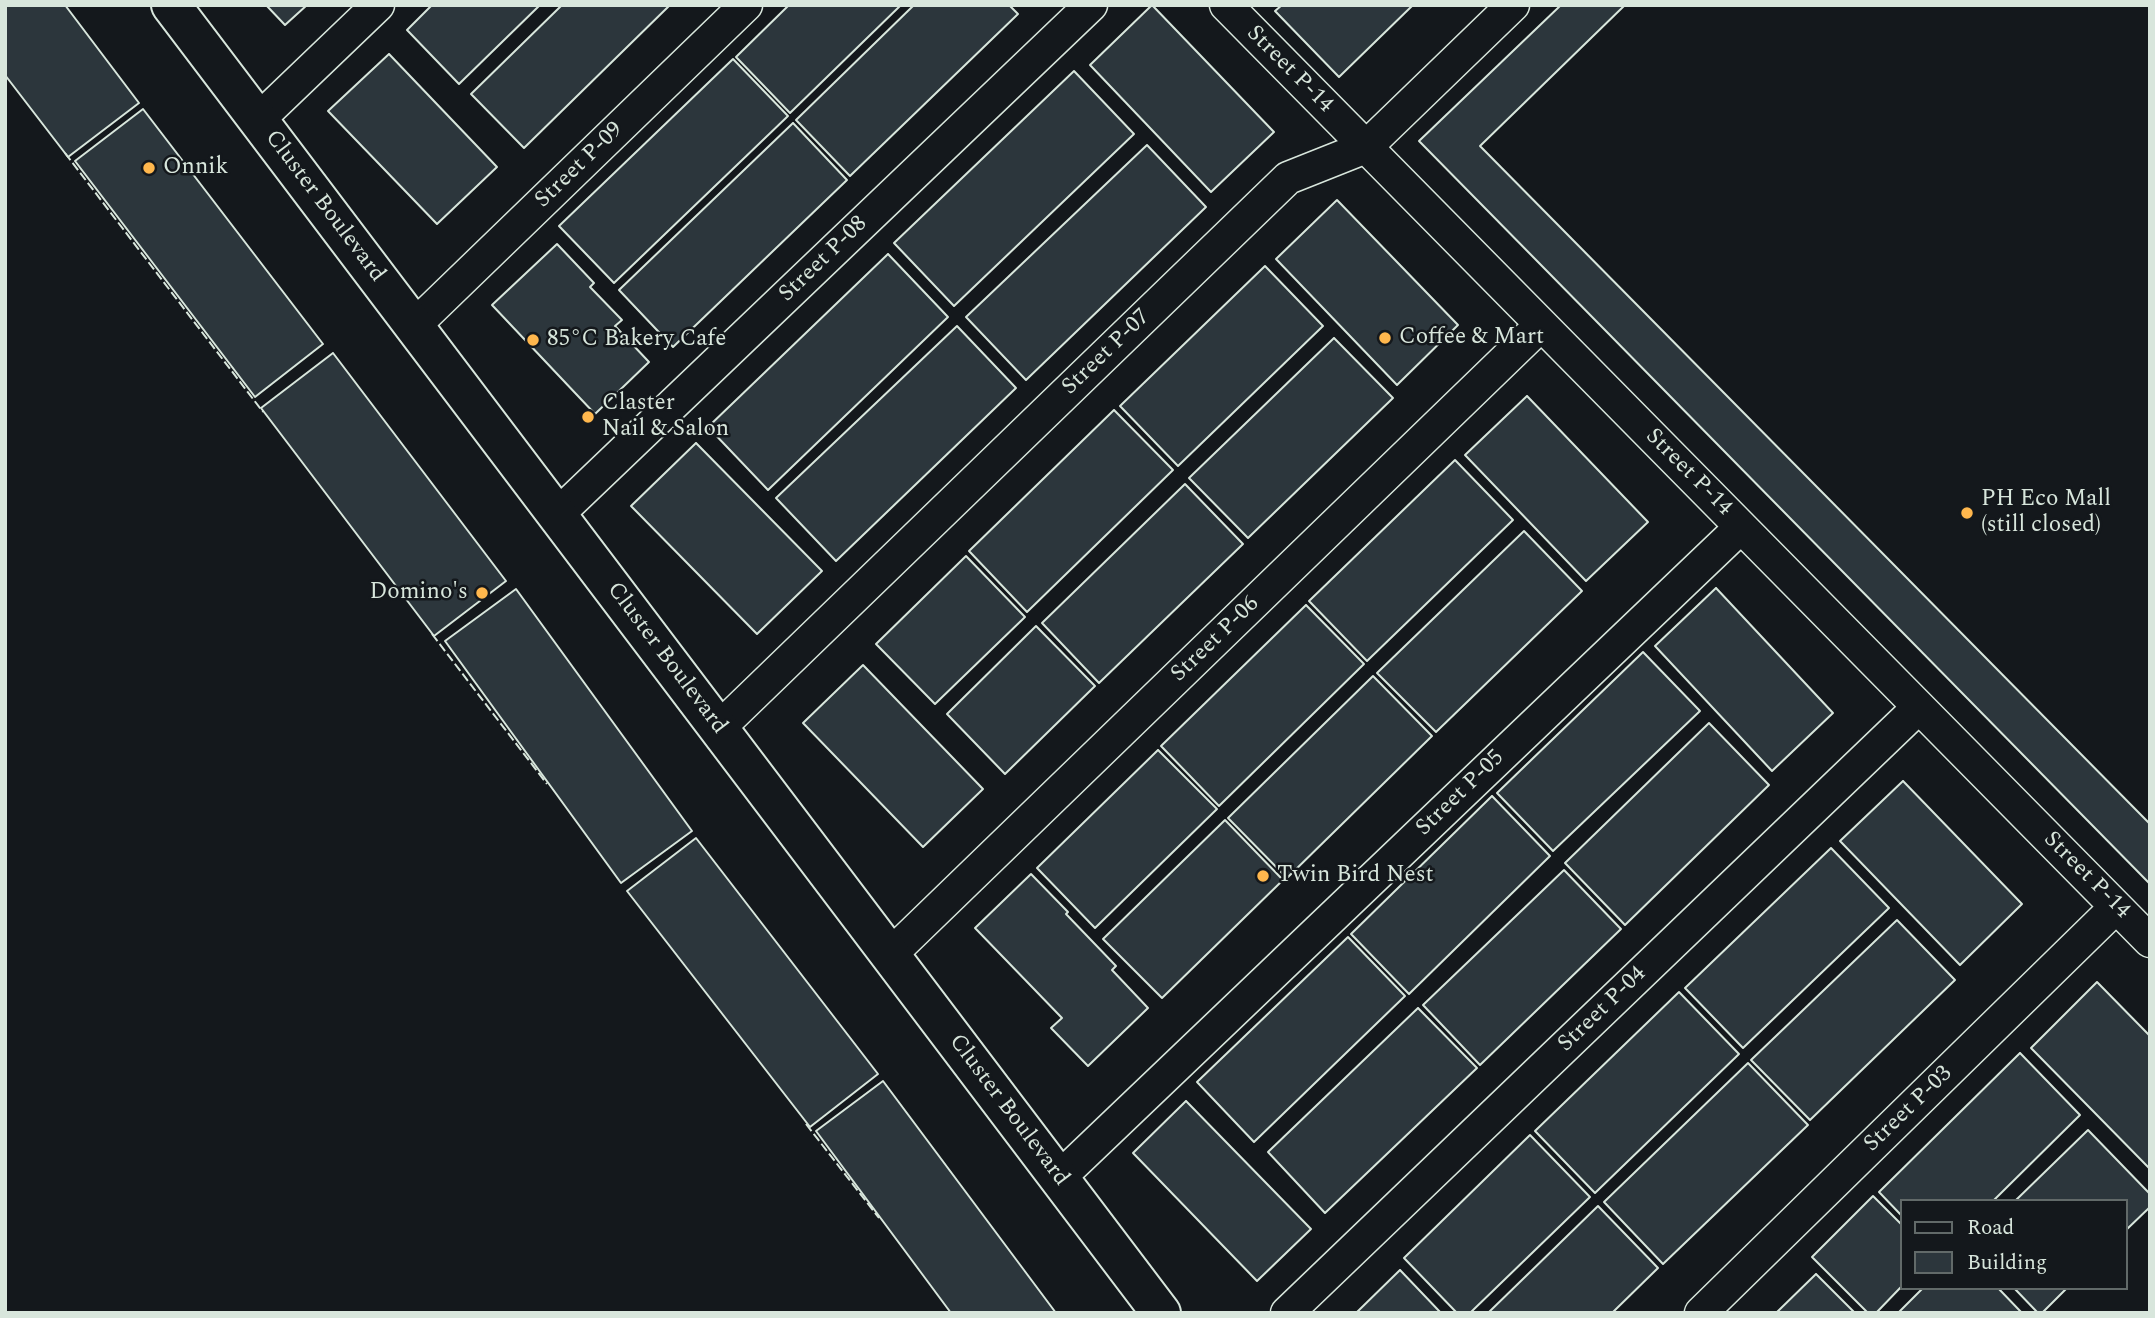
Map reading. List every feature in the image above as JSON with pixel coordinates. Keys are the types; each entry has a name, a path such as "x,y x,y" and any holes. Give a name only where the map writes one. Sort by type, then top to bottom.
{"street":[{"name":"Cluster Boulevard","path":"171,5 1161,1313"},
{"path":"258,120 378,5"},
{"name":"Street P-09","path":"414,326 746,5"},
{"name":"Street P-08","path":"557,515 1091,5"},
{"name":"Street P-14","path":"1226,5 2150,941"},
{"name":"Street P-07","path":"719,728 1288,178 1366,147 1513,5"},
{"name":"Street P-06","path":"890,955 1541,325"},
{"name":"Street P-05","path":"1059,1178 1741,527"},
{"name":"Street P-04","path":"1287,1313 1919,707"},
{"name":"Street P-03","path":"1701,1313 2116,907"}],"building":[{"path":"5,5 65,5 139,103 68,157 5,75"},
{"path":"266,5 307,5 285,25"},
{"path":"432,5 540,5 459,84 407,30"},
{"path":"562,5 670,5 524,148 471,94"},
{"path":"789,5 901,5 790,113 736,57"},
{"path":"914,5 1009,5 1018,14 850,176 796,120"},
{"path":"1152,5 1274,132 1211,192 1090,65"},
{"path":"1282,5 1413,5 1339,77 1275,11"},
{"name":"PH Eco Mall (still closed)","path":"1561,5 2150,5 2150,884 1419,141"},
{"name":"PH Eco Mall (still closed)","path":"1625,5 2150,5 2150,824 1480,146"},
{"path":"389,54 497,167 437,224 328,111"},
{"path":"733,59 788,116 614,283 559,226"},
{"path":"1074,71 1134,134 954,306 894,243"},
{"path":"143,109 323,344 255,397 75,161"},
{"path":"793,123 847,180 673,347 619,290"},
{"path":"1147,145 1206,207 1026,380 966,317"},
{"path":"1337,200 1458,325 1397,385 1276,259"},
{"path":"557,244 594,283 590,287 622,320 615,326 649,362 595,414 492,305"},
{"path":"888,254 948,317 768,490 708,427"},
{"path":"1265,266 1323,326 1178,466 1120,406"},
{"path":"957,326 1016,388 836,561 776,498"},
{"path":"1334,338 1393,398 1248,538 1189,478"},
{"path":"333,353 506,581 434,636 261,408"},
{"path":"1527,396 1648,522 1586,581 1465,455"},
{"path":"1114,410 1173,470 1027,612 969,551"},
{"path":"696,443 822,571 757,634 631,506"},
{"path":"1455,460 1513,520 1367,661 1309,601"},
{"path":"1185,484 1243,544 1099,683 1042,623"},
{"path":"1524,531 1582,591 1436,732 1377,673"},
{"path":"966,556 1025,617 935,704 876,644"},
{"path":"1716,588 1833,713 1772,771 1655,646"},
{"path":"516,589 692,831 621,883 445,641"},
{"path":"1306,605 1364,664 1219,806 1161,746"},
{"path":"1036,626 1095,686 1005,774 947,714"},
{"path":"1643,652 1700,711 1553,851 1497,793"},
{"path":"863,665 983,789 923,847 803,723"},
{"path":"1373,676 1432,736 1287,878 1228,818"},
{"path":"1709,723 1769,785 1625,925 1565,863"},
{"path":"1158,750 1217,809 1095,928 1037,868"},
{"path":"1903,781 2022,904 1960,965 1840,841"},
{"path":"1492,796 1550,856 1409,994 1351,934"},
{"path":"1225,820 1283,880 1162,998 1103,939"},
{"path":"696,838 878,1074 810,1127 627,891"},
{"path":"1831,848 1889,908 1743,1048 1685,988"},
{"path":"1564,870 1621,929 1480,1065 1423,1005"},
{"path":"1031,874 1116,966 1112,970 1148,1008 1088,1066 1051,1028 1062,1018 975,928"},
{"path":"1897,920 1955,980 1810,1120 1751,1060"},
{"path":"1348,937 1405,996 1254,1142 1197,1082"},
{"path":"2097,982 2150,1036 2150,1169 2031,1048"},
{"path":"1679,992 1739,1054 1595,1193 1535,1131"},
{"path":"1418,1008 1477,1068 1325,1213 1268,1152"},
{"path":"2020,1053 2080,1115 1995,1199 1899,1199 1899,1213 1879,1192"},
{"path":"1748,1063 1808,1125 1663,1264 1604,1202"},
{"path":"883,1081 1056,1313 951,1313 816,1131"},
{"path":"1186,1101 1311,1229 1257,1281 1133,1153"},
{"path":"2088,1130 2150,1194 2150,1207 2127,1229 2127,1199 2017,1199"},
{"path":"1530,1135 1590,1197 1470,1313 1457,1313 1404,1258"},
{"path":"1873,1196 1899,1222 1899,1289 1876,1313 1868,1313 1812,1257"},
{"path":"1598,1206 1658,1268 1612,1313 1488,1313"},
{"path":"1400,1270 1441,1313 1356,1313"},
{"path":"1816,1274 1855,1313 1776,1313"},
{"path":"1921,1290 2000,1290 2022,1313 1898,1313"},
{"path":"2016,1290 2065,1290 2042,1313 2038,1313"}],"fence":[{"path":"65,153 263,412"},
{"path":"432,634 547,784"},
{"path":"806,1124 879,1218"}],"place":[{"name":"Onnik","path":"149,168"},
{"name":"Coffee & Mart","path":"1385,338"},
{"name":"85°C Bakery Cafe","path":"533,340"},
{"name":"Claster Nail & Salon","path":"588,417"},
{"name":"PH Eco Mall (still closed)","path":"1967,513"},
{"name":"Domino's","path":"482,593"},
{"name":"Twin Bird Nest","path":"1263,876"}]}
